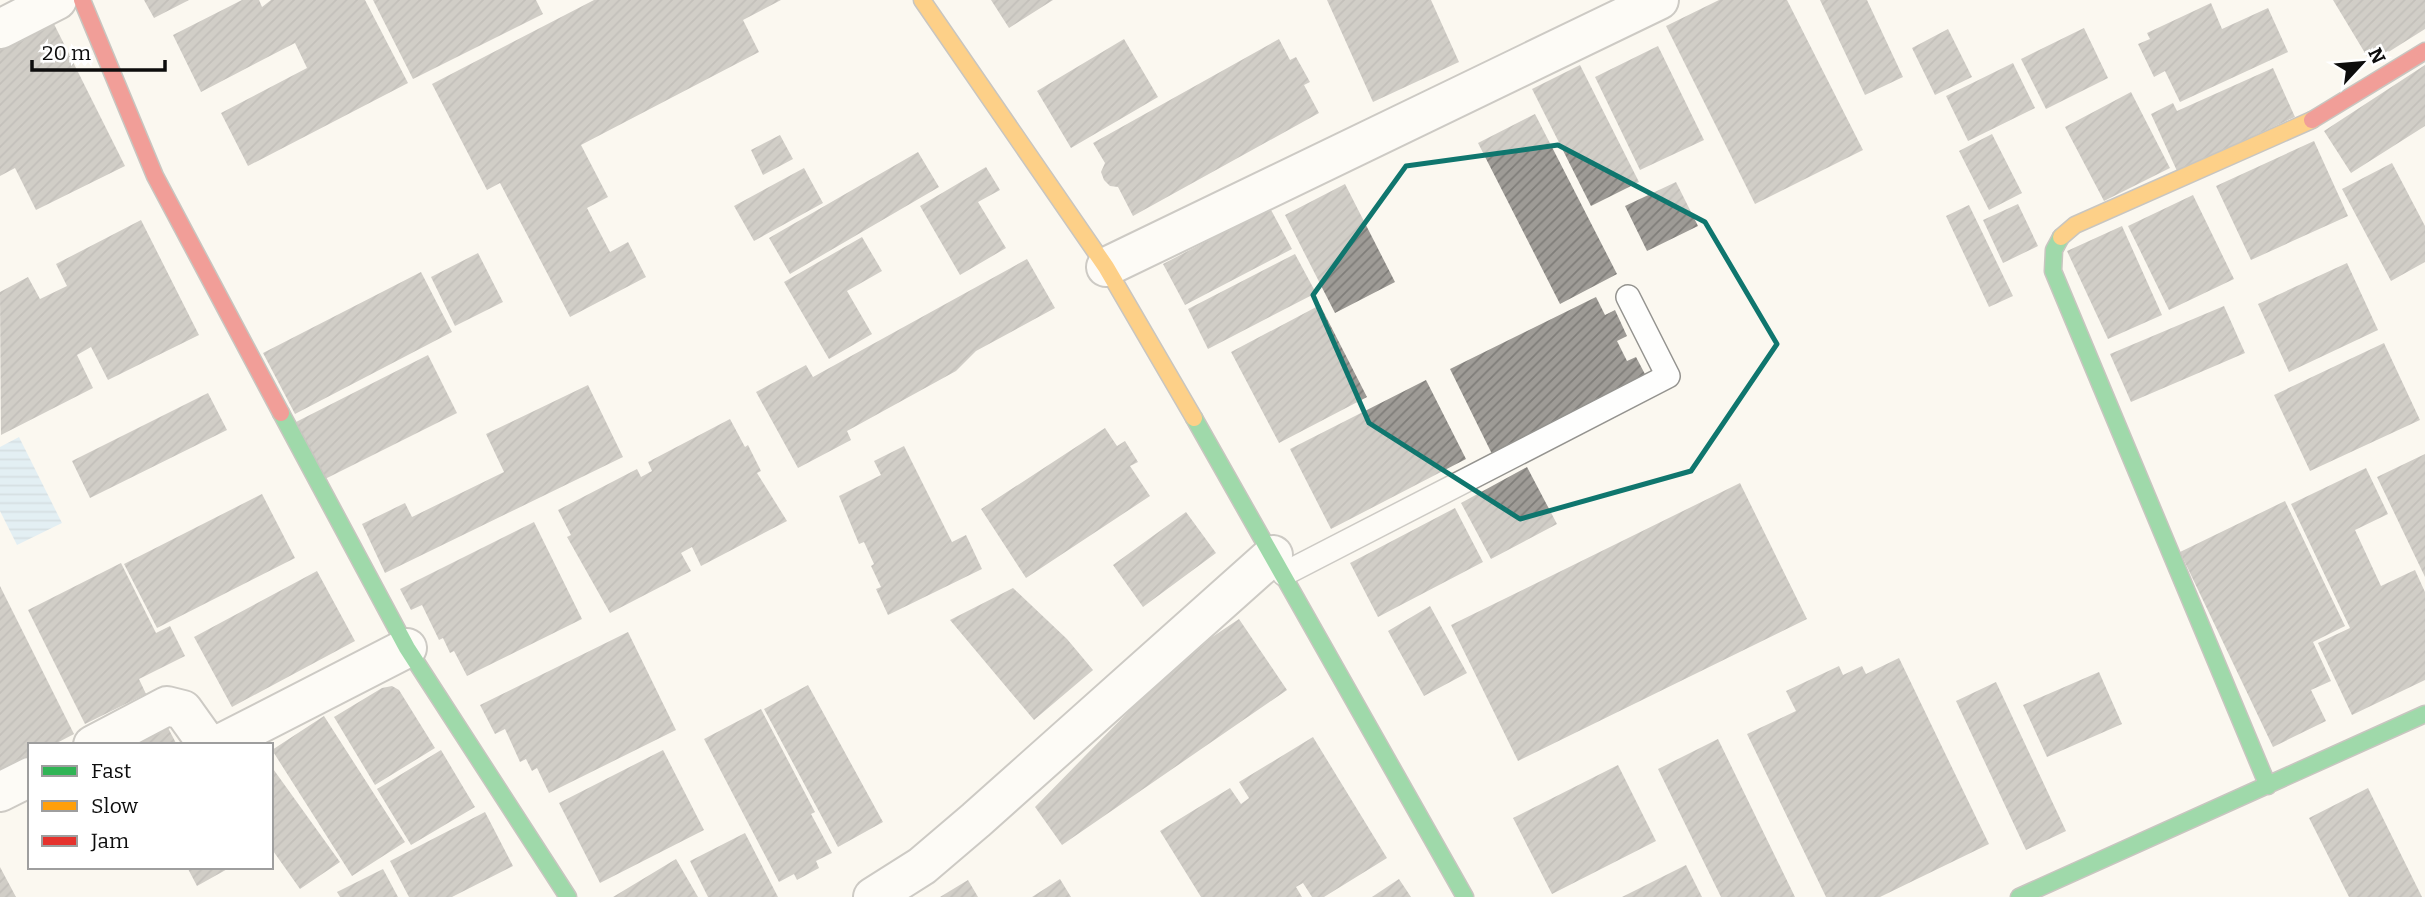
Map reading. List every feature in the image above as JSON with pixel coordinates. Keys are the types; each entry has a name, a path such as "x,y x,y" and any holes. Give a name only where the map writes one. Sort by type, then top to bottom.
{"street":[{"path":"0,29 57,0"},
{"path":"82,0 155,176 407,648 568,897"},
{"path":"922,0 1106,267 1279,564 1465,897"},
{"path":"1106,267 1659,0"},
{"path":"2268,786 2053,271 2052,257 2063,233 2075,225 2296,130 2425,51"},
{"path":"873,897 922,866 1279,564"},
{"path":"219,743 407,648"},
{"path":"97,743 167,706 183,710 203,738 212,743"},
{"path":"2019,897 2425,714"},
{"path":"0,792 28,778"}],"lane":[{"path":"1279,564 1668,376 1628,297"}],"highlighted area":[{"path":"1558,145 1705,222 1777,344 1691,471 1520,519 1369,423 1313,295 1406,166"}],"water":[{"path":"19,437 62,523 17,545 0,511 0,447"}],"building":[{"path":"144,0 189,0 154,18"},
{"path":"242,0 259,0 262,7 271,0 365,0 408,83 248,166 221,113 307,68 295,43 201,92 173,35"},
{"path":"373,0 536,0 543,14 413,79"},
{"path":"594,0 781,0 743,20 759,52 581,145 608,197 587,208 610,252 628,242 646,277 570,317 500,183 487,190 432,84"},
{"path":"991,0 1053,0 1009,28"},
{"path":"1327,0 1431,0 1459,62 1373,102"},
{"path":"1719,0 1787,0 1863,150 1755,204 1666,26"},
{"path":"1820,0 1867,0 1903,77 1865,95"},
{"path":"2333,0 2425,0 2425,29 2371,63"},
{"path":"2211,3 2222,29 2268,8 2288,52 2180,102 2165,71 2154,77 2138,44 2150,39 2147,33"},
{"path":"53,22 125,166 36,210 15,168 0,176 0,48"},
{"path":"2084,28 2108,78 2046,109 2021,59"},
{"path":"1948,29 1972,77 1935,95 1912,48"},
{"path":"1124,39 1158,97 1071,148 1037,91"},
{"path":"1279,39 1290,60 1296,57 1310,82 1304,85 1319,113 1133,216 1118,187 1110,186 1104,180 1101,172 1105,163 1093,143"},
{"path":"1658,46 1704,140 1640,170 1595,77"},
{"path":"2013,63 2035,108 1968,141 1946,96"},
{"path":"1580,65 1639,182 1591,206 1532,89"},
{"path":"2425,65 2425,126 2351,173 2324,131"},
{"path":"2273,68 2295,117 2177,171 2151,114 2173,103 2177,111"},
{"path":"2131,92 2170,168 2104,201 2065,127"},
{"path":"1535,114 1617,274 1560,304 1478,143"},
{"path":"1992,134 2022,193 1989,210 1959,151"},
{"path":"780,135 793,159 763,175 751,150"},
{"path":"2314,141 2348,216 2251,260 2216,186"},
{"path":"918,152 939,187 790,274 769,238"},
{"path":"2392,163 2425,226 2425,262 2391,281 2342,189"},
{"path":"986,167 1000,190 978,202 1006,248 960,275 920,206"},
{"path":"804,168 823,203 754,241 734,206"},
{"path":"1676,182 1698,226 1647,251 1625,206"},
{"path":"1345,184 1395,282 1335,313 1285,215"},
{"path":"2193,195 2234,279 2169,310 2128,226"},
{"path":"2018,204 2038,246 2003,263 1983,220"},
{"path":"1969,205 2013,296 1989,307 1946,216"},
{"path":"1270,208 1292,249 1185,305 1163,264"},
{"path":"141,220 199,335 108,380 91,347 77,355 93,388 1,435 0,292 28,277 40,299 67,286 56,264"},
{"path":"2122,226 2162,315 2108,339 2067,251"},
{"path":"862,237 882,271 847,291 872,334 829,359 784,282"},
{"path":"478,253 503,302 455,326 431,277"},
{"path":"1295,254 1316,293 1208,349 1188,309"},
{"path":"1027,259 1055,308 976,351 956,371 847,431 851,440 798,468 756,392 806,365 813,377"},
{"path":"2347,263 2378,330 2289,372 2258,304"},
{"path":"421,272 452,332 295,414 263,353"},
{"path":"1596,297 1605,315 1615,310 1627,336 1617,341 1627,361 1636,357 1647,378 1492,454 1450,369"},
{"path":"1320,305 1367,397 1279,443 1231,352"},
{"path":"2224,306 2245,353 2131,402 2110,354"},
{"path":"2384,343 2420,420 2310,471 2274,395"},
{"path":"428,355 457,413 325,479 296,422"},
{"path":"1426,380 1466,459 1331,529 1290,449"},
{"path":"588,385 623,457 385,573 362,524 405,503 412,517 504,472 486,434"},
{"path":"208,393 227,430 90,498 72,461"},
{"path":"730,419 745,447 748,445 761,471 757,473 787,521 701,566 692,547 681,553 691,571 610,613 567,537 571,535 558,510 637,469 641,477 652,471 648,462"},
{"path":"1105,428 1117,446 1125,441 1138,462 1130,466 1150,496 1026,578 981,509"},
{"path":"904,446 952,542 966,535 982,569 888,615 876,589 881,587 871,566 874,564 864,542 859,544 839,496 881,475 874,461"},
{"path":"2425,454 2425,577 2377,477"},
{"path":"1527,467 1557,524 1491,559 1461,503"},
{"path":"2366,468 2388,514 2355,530 2381,586 2415,570 2425,592 2425,680 2352,715 2318,643 2350,628 2291,504"},
{"path":"1740,483 1807,619 1518,761 1451,625"},
{"path":"262,494 295,558 157,628 124,564"},
{"path":"2285,501 2345,626 2313,642 2331,681 2311,690 2326,721 2273,747 2180,552"},
{"path":"1455,508 1483,562 1378,617 1350,563"},
{"path":"1186,512 1216,553 1143,607 1113,565"},
{"path":"534,522 582,619 467,676 454,651 450,653 443,638 439,640 422,605 411,610 400,589"},
{"path":"121,563 156,633 170,626 185,656 139,679 146,694 85,724 28,610"},
{"path":"317,571 355,641 232,707 194,637"},
{"path":"0,586 74,734 57,743 28,743 28,757 0,771"},
{"path":"1013,588 1067,639 1093,670 1034,720 950,620"},
{"path":"1430,606 1467,673 1424,696 1388,631"},
{"path":"1239,619 1287,690 1062,845 1035,807 1181,658"},
{"path":"628,632 676,730 549,793 537,768 532,771 526,759 520,762 505,729 495,734 480,705"},
{"path":"1899,658 1989,844 1880,897 1826,897 1747,734 1796,711 1786,691 1839,666 1843,675 1862,666 1866,674"},
{"path":"2099,672 2122,724 2047,757 2023,705"},
{"path":"1996,682 2066,831 2026,850 1956,701"},
{"path":"808,685 883,822 838,847 764,709"},
{"path":"392,686 399,690 435,748 375,785 334,717 382,688"},
{"path":"761,709 815,812 811,814 832,853 816,861 819,868 797,880 794,874 779,882 704,739"},
{"path":"324,716 405,842 352,876 273,749"},
{"path":"165,722 176,743 125,743"},
{"path":"1313,737 1387,858 1324,897 1312,897 1303,883 1296,887 1302,897 1201,897 1160,831 1230,788 1241,804 1249,798 1239,782"},
{"path":"1718,739 1795,897 1721,897 1658,769"},
{"path":"441,750 475,807 411,845 377,789"},
{"path":"663,750 704,830 600,883 559,803"},
{"path":"1618,765 1656,841 1552,894 1513,818"},
{"path":"273,769 340,862 300,889 273,851"},
{"path":"2368,788 2422,897 2349,897 2309,818"},
{"path":"485,812 513,866 452,897 409,897 390,861"},
{"path":"745,833 778,897 708,897 690,861"},
{"path":"676,859 698,897 613,897"},
{"path":"1686,865 1702,897 1622,897"},
{"path":"0,867 16,897 0,897"},
{"path":"188,869 227,869 197,886"},
{"path":"383,869 398,897 340,897 337,892"},
{"path":"1060,879 1071,897 1032,897"},
{"path":"1399,879 1411,897 1372,897"},
{"path":"968,880 978,897 940,897"}],"traffic: fast":[{"path":"2061,237 2054,250 2053,271 2268,786"},
{"path":"281,413 407,648 568,897"},
{"path":"1194,418 1465,897"},
{"path":"2019,897 2425,714"}],"traffic: slow":[{"path":"922,0 1106,267 1194,418"},
{"path":"2061,237 2075,225 2312,120"}],"traffic: jam":[{"path":"82,0 155,176 281,413"},
{"path":"2312,120 2425,51"}]}
